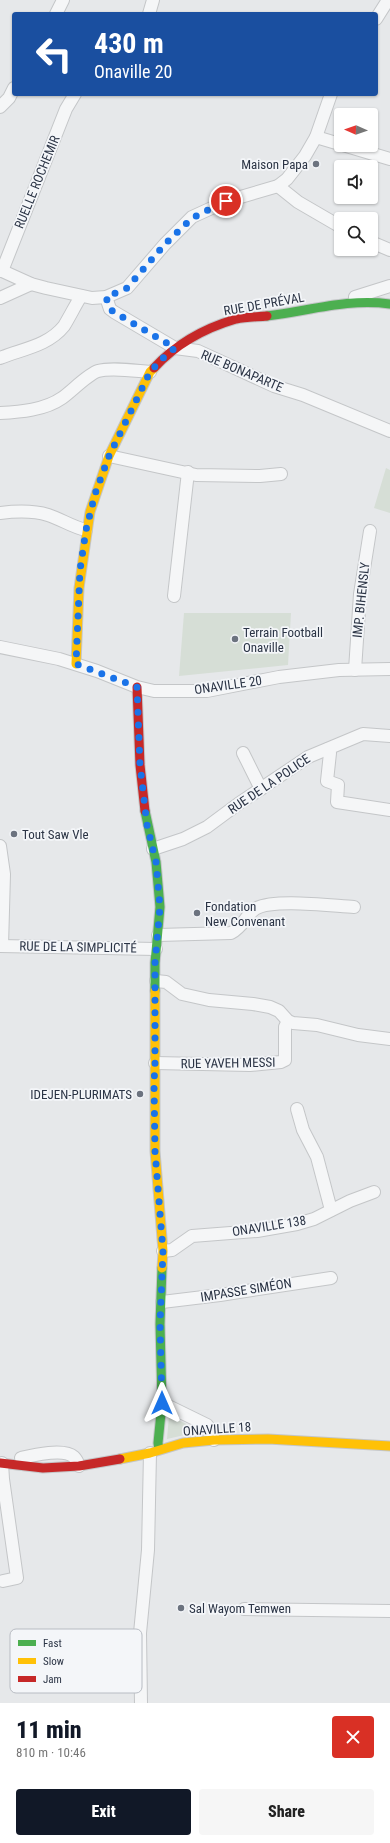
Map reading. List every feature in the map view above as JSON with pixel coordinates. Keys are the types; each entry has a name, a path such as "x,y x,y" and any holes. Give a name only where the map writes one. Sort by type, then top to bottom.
{"street":[{"path":"57,12 63,0"},
{"path":"150,12 153,0"},
{"path":"378,16 388,0"},
{"path":"0,107 9,98 12,92"},
{"name":"RUELLE ROCHEMIR","path":"1,270 66,109 74,96"},
{"path":"1,270 31,284 92,298 106,297 127,288 165,244 192,218 226,201 278,186 287,178 305,156 316,137 330,96"},
{"path":"316,137 390,159"},
{"path":"278,186 298,202 334,223"},
{"path":"378,245 390,250"},
{"path":"0,298 31,284"},
{"path":"343,303 346,299 359,297 388,287"},
{"path":"388,287 386,294 390,304"},
{"path":"0,358 40,344 56,334 66,321 81,296"},
{"name":"RUE BONAPARTE","path":"106,297 110,309 114,312 175,348 198,352 274,386 303,395 390,430"},
{"name":"RUE DE PRÉVAL","path":"76,664 79,588 86,530 95,494 109,456 150,372 175,348 200,333 237,319 281,314 343,303 375,302 390,304"},
{"path":"0,413 29,410 52,404 90,375 99,371 150,372"},
{"path":"109,456 209,476 260,476 281,474"},
{"path":"174,596 188,472"},
{"path":"0,513 27,511 48,515 77,528 86,530"},
{"name":"IMP. BIHENSLY","path":"355,670 360,594 370,531"},
{"name":"ONAVILLE 20","path":"0,646 76,664 137,687 154,691 207,691 279,677 355,670 390,669"},
{"path":"137,687 140,765 147,825 156,862 160,907 156,949 154,1084 155,1151 163,1251 160,1324 162,1403 158,1443 155,1451 140,1629"},
{"name":"RUE DE LA POLICE","path":"153,849 184,839 202,830 308,757 363,734 390,736"},
{"path":"328,749 330,753 327,781 338,785 337,802 390,810"},
{"path":"243,753 262,789"},
{"path":"0,846 4,874 1,946"},
{"path":"158,935 231,933 239,929 255,909 262,906 287,904 354,907"},
{"name":"RUE DE LA SIMPLICITÉ","path":"1,946 156,949"},
{"path":"156,981 166,982 182,994 209,1000 262,1005 279,1012 288,1021 293,1023 316,1025 358,1035 390,1039"},
{"name":"RUE YAVEH MESSI","path":"155,1063 250,1065 282,1062 285,1060 285,1028 288,1021"},
{"path":"297,1109 303,1130 317,1157 331,1210"},
{"name":"ONAVILLE 138","path":"163,1251 172,1250 192,1236 257,1231 278,1228 314,1219 331,1210 374,1192"},
{"name":"IMPASSE SIMÉON","path":"162,1302 220,1295 331,1278"},
{"path":"162,1403 207,1425 212,1432 214,1440"},
{"name":"ONAVILLE 18","path":"1,1463 43,1468 79,1466 155,1451 183,1443 214,1440 273,1439 390,1446"},
{"path":"21,1458 45,1453 69,1455 75,1458 79,1466"},
{"path":"1,1463 17,1578 3,1581"},
{"path":"244,1609 390,1611"},
{"path":"141,1693 141,1703"}],"shaded area":[{"path":"386,468 390,470 390,513 374,508"},
{"name":"Terrain Football Onaville","path":"184,613 291,613 288,665 179,676"},
{"path":"169,1416 202,1431 167,1439"}],"traffic: fast":[{"path":"267,316 344,304 390,304"},
{"path":"145,811 156,862 160,907 155,963 155,991"},
{"path":"159,1449 158,1443 162,1403 160,1324 162,1268"}],"traffic: slow":[{"path":"76,664 79,588 90,512 109,456 150,372 154,368"},
{"path":"155,991 155,1151 163,1251 162,1268"},
{"path":"120,1459 150,1453 183,1443 214,1440 268,1439 390,1446"}],"traffic: jam":[{"path":"154,368 181,344 202,332 236,319 267,316"},
{"path":"137,687 140,765 145,811"},
{"path":"0,1463 43,1468 79,1466 120,1459"}],"place":[{"name":"Maison Papa","path":"316,164"},
{"name":"Terrain Football Onaville","path":"235,639"},
{"name":"Tout Saw Vle","path":"14,834"},
{"name":"Fondation New Convenant","path":"197,913"},
{"name":"IDEJEN-PLURIMATS","path":"140,1094"},
{"name":"Sal Wayom Temwen","path":"181,1608"}],"route":[{"path":"162,1403 160,1324 163,1251 162,1219 155,1151 154,1084 155,963 160,907 157,871 147,825 140,765 136,698 137,687 76,664 77,606 80,570 86,530 95,494 109,456 129,418 150,372 175,348 114,312 110,309 106,297 127,288 165,244 192,218 226,201"}]}
